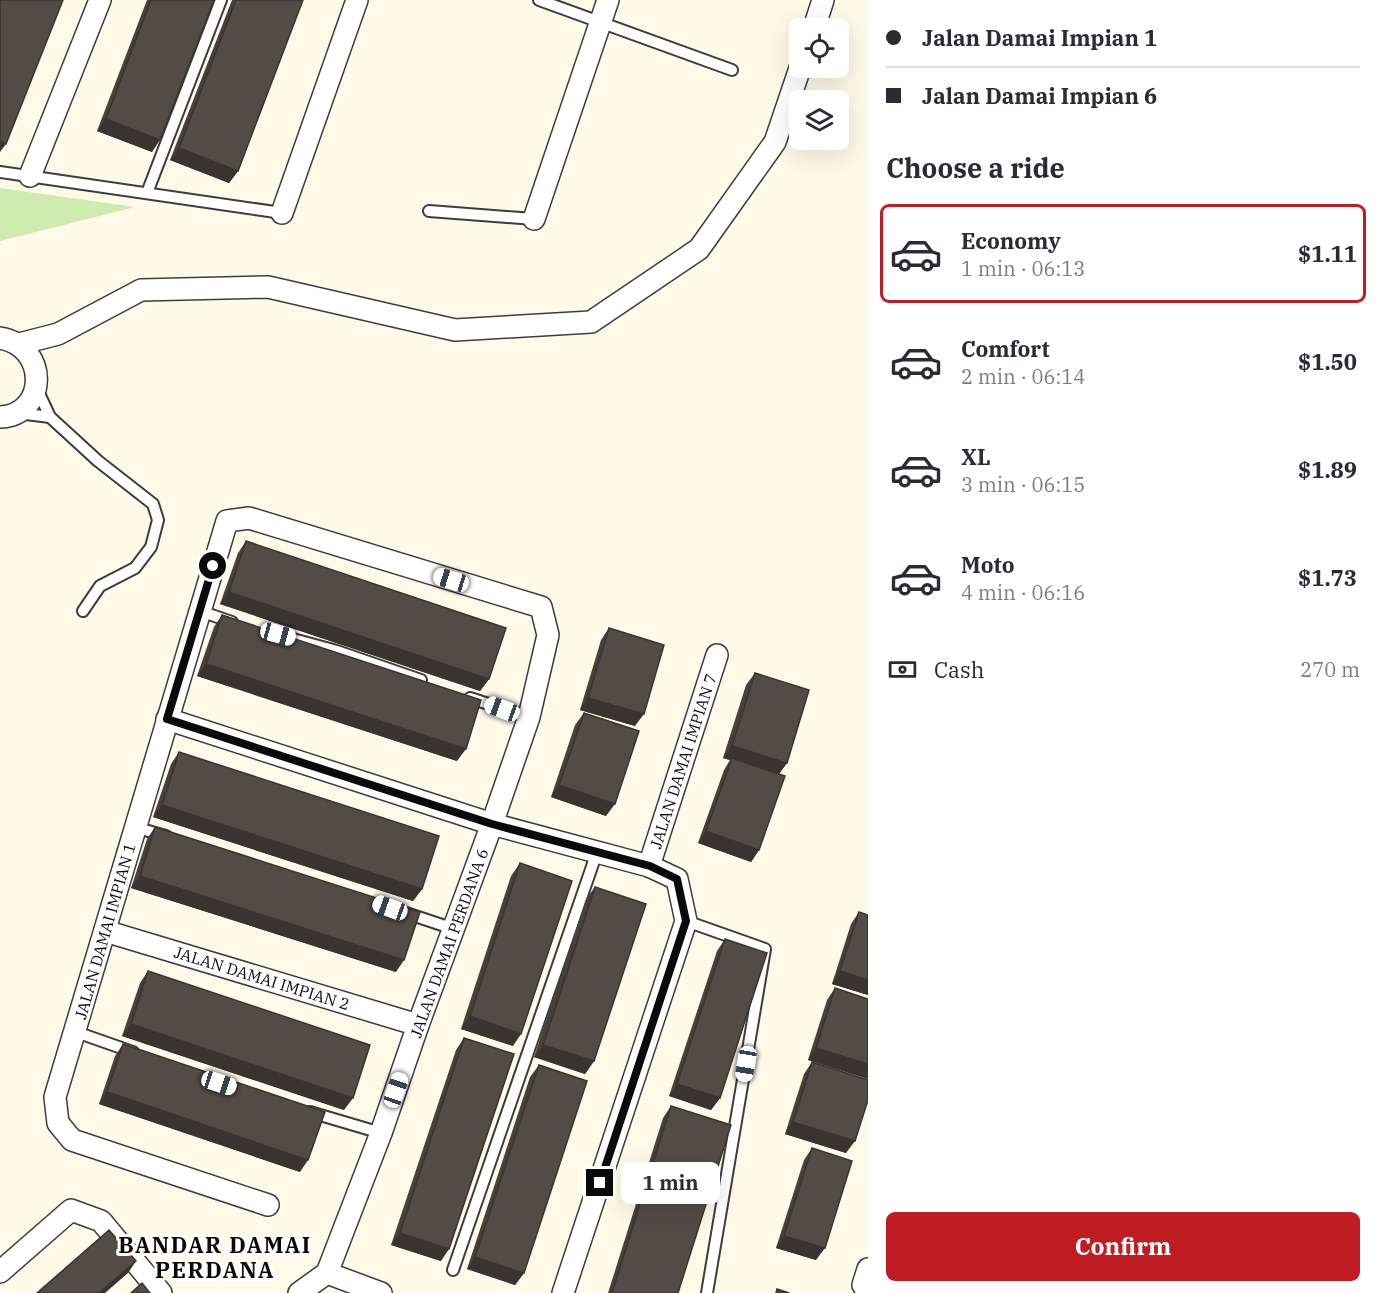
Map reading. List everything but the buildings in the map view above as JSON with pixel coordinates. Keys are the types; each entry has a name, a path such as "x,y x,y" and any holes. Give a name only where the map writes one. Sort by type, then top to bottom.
{"street":[{"path":"30,176 100,0"},
{"path":"282,213 357,0"},
{"path":"534,219 608,0"},
{"path":"817,18 823,0"},
{"path":"9,341 58,334 141,290 268,287 455,330 591,322 699,249 776,142 797,78"},
{"path":"9,415 26,406 58,334"},
{"path":"9,341 28,352 34,361 36,380"},
{"name":"JALAN DAMAI PERDANA 6","path":"227,521 249,518 541,607 548,635 529,717 492,824 381,1133 327,1273"},
{"name":"JALAN DAMAI IMPIAN 1","path":"227,521 55,1097 58,1122 72,1140 268,1205"},
{"name":"JALAN DAMAI IMPIAN 7","path":"650,866 717,655"},
{"path":"167,719 492,824 650,866 677,879 686,921 563,1293"},
{"name":"JALAN DAMAI IMPIAN 2","path":"105,930 418,1025"},
{"path":"0,1272 71,1210 101,1221 161,1293"},
{"path":"868,1269 863,1285 868,1292"},
{"path":"299,1293 327,1273 381,1293"}],"lane":[{"path":"147,193 221,0"},
{"path":"539,0 732,70"},
{"path":"0,172 282,213"},
{"path":"429,211 534,219"},
{"path":"36,380 50,417 98,461 153,504 158,520 151,547 135,568 100,586 83,611"},
{"path":"9,415 50,417"},
{"path":"200,611 240,624"},
{"path":"283,636 337,651 436,686"},
{"path":"458,694 529,717"},
{"path":"135,826 172,837"},
{"path":"453,1270 597,852"},
{"path":"397,910 454,929"},
{"path":"686,921 765,949 707,1293"},
{"path":"76,1032 142,1056"},
{"path":"297,1108 381,1133"}],"green space":[{"path":"0,188 135,207 0,241"}],"district":[{"name":"BANDAR DAMAI PERDANA","path":"215,1258"}],"route":[{"path":"213,566 167,719 492,824 650,866 677,879 686,921 600,1183"}]}
